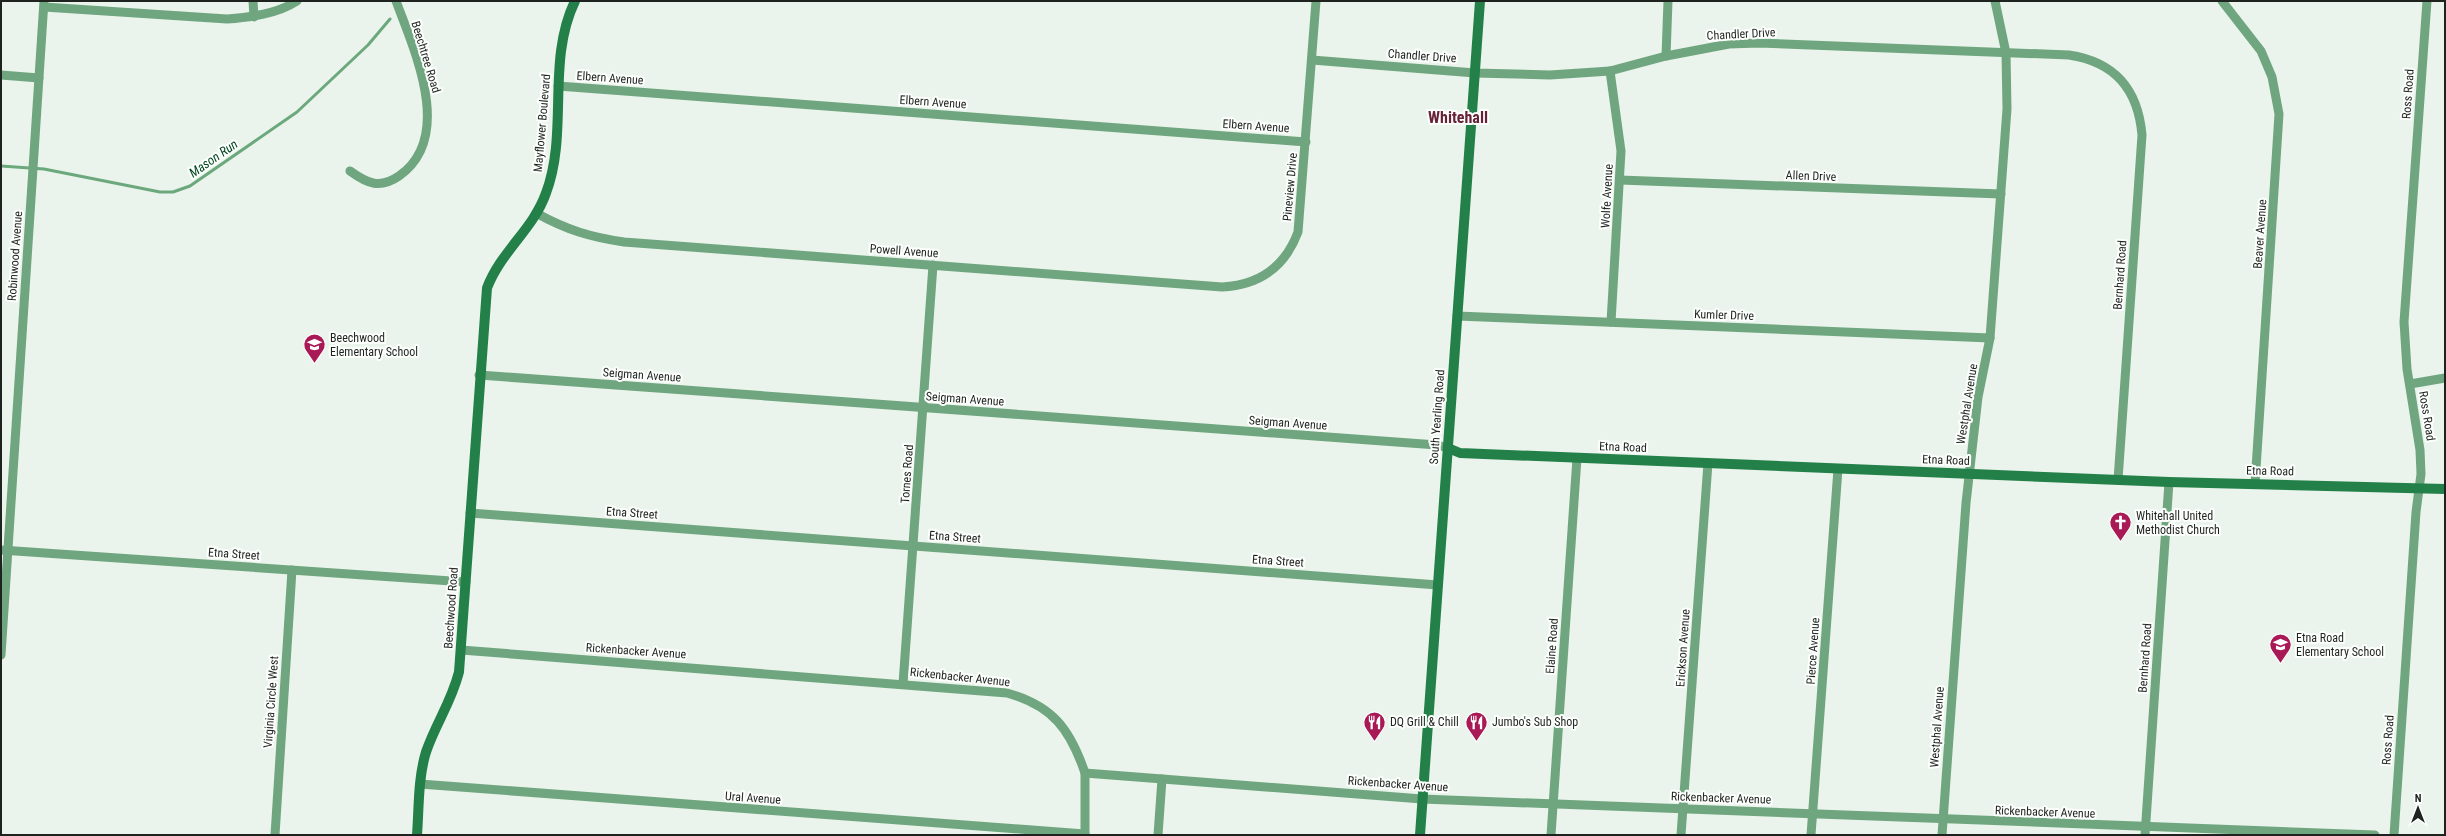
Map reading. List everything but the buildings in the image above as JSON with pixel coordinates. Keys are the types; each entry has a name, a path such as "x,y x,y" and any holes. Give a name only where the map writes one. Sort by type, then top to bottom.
{"street":[{"path":"253,1 254,17"},
{"path":"44,4 227,19 254,17 288,7 297,1"},
{"name":"Beechtree Road","path":"350,171 366,182 384,183 394,180 412,164 423,147 428,130 426,93 396,1"},
{"name":"Mayflower Boulevard","path":"479,375 487,288 494,269 536,213 546,194 552,173 558,86 564,29 576,1"},
{"name":"Pineview Drive","path":"1272,271 1292,247 1298,232 1316,1"},
{"name":"South Yearling Road","path":"1420,835 1480,1"},
{"path":"1666,56 1668,1"},
{"name":"Westphal Avenue","path":"1942,835 1969,474 1978,397 1990,338 2002,194 2007,109 2006,53 1995,1"},
{"name":"Beaver Avenue","path":"2222,1 2261,51 2272,77 2279,114 2255,484"},
{"name":"Ross Road","path":"2394,835 2418,488 2421,474 2420,450 2405,348 2404,322 2427,1"},
{"name":"Robinwood Avenue","path":"1,655 5,550 44,4"},
{"name":"Chandler Drive","path":"1312,60 1475,72 1550,75 1610,71 1704,47 1759,43 2083,57 2103,66 2120,78"},
{"name":"Wolfe Avenue","path":"1610,71 1619,125 1621,151 1611,322"},
{"path":"1,75 39,78"},
{"name":"Bernhard Road","path":"2118,480 2142,135 2136,105 2130,90 2120,78"},
{"name":"Elbern Avenue","path":"558,86 1306,142"},
{"name":"Allen Drive","path":"1620,180 2002,194"},
{"name":"Powell Avenue","path":"536,213 565,229 591,237 624,242 1222,287 1248,284 1272,271"},
{"name":"Tornes Road","path":"903,684 933,265"},
{"name":"Kumler Drive","path":"1457,316 1990,338"},
{"name":"Seigman Avenue","path":"479,375 1437,445 1448,448"},
{"name":"Beechwood Road","path":"417,835 420,784 426,751 454,694 462,650 479,375"},
{"path":"2410,384 2445,378"},
{"name":"Etna Road","path":"1448,448 1460,453 1838,469 2169,482 2445,488"},
{"name":"Elaine Road","path":"1551,835 1577,458"},
{"name":"Erickson Avenue","path":"1681,835 1708,463"},
{"name":"Pierce Avenue","path":"1811,835 1838,469"},
{"name":"Bernhard Road","path":"2146,831 2169,482"},
{"name":"Etna Street","path":"470,513 1438,586"},
{"name":"Etna Street","path":"5,550 466,582"},
{"name":"Virginia Circle West","path":"276,835 292,570"},
{"name":"Rickenbacker Avenue","path":"462,650 994,691 1021,697 1035,703 1048,712 1068,733 1076,747 1085,773 1422,799 1943,818 2146,831 2375,835"},
{"path":"1085,773 1085,835"},
{"path":"1158,835 1162,779"},
{"name":"Ural Avenue","path":"420,784 1085,835"}],"waterway":[{"name":"Mason Run","path":"1,166 44,169 160,192 173,192 190,186 297,112 368,45 390,19"}],"place":[{"name":"Beechwood Elementary School","path":"315,364"},
{"name":"Whitehall United Methodist Church","path":"2120,542"},
{"name":"Etna Road Elementary School","path":"2281,664"},
{"name":"DQ Grill & Chill","path":"1375,742"},
{"name":"Jumbo's Sub Shop","path":"1476,742"}],"district":[{"name":"Whitehall","path":"1458,117"}]}
